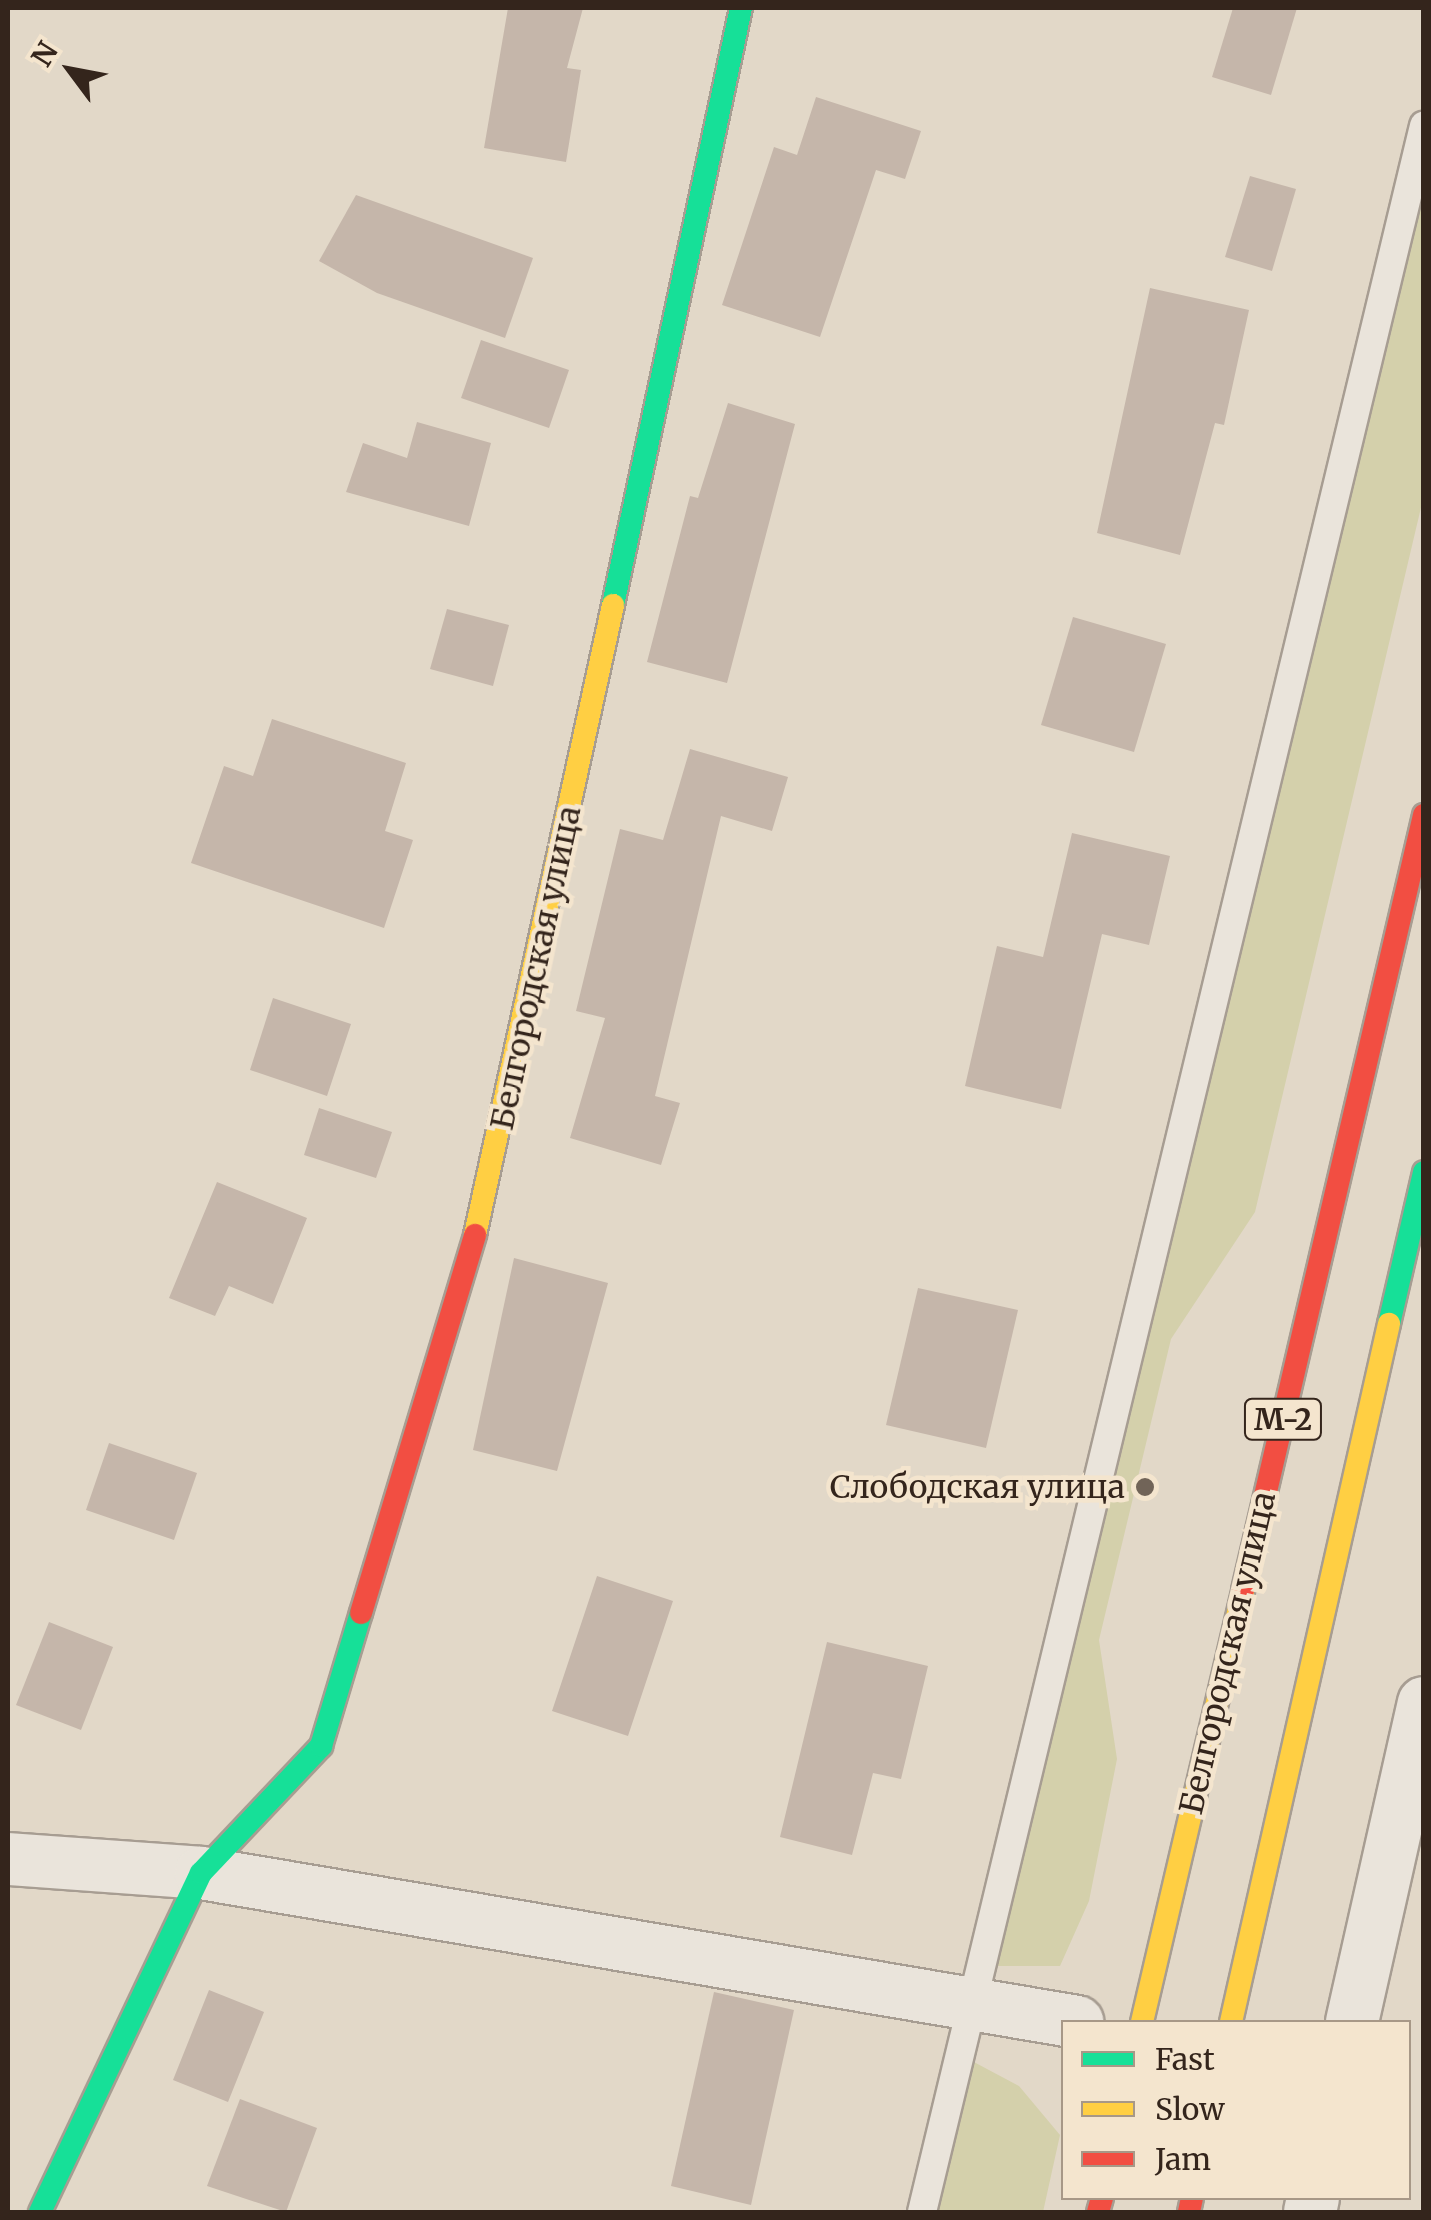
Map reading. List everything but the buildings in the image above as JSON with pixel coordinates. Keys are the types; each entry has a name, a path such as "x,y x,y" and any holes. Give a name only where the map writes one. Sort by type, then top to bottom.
{"street":[{"name":"Белгородская улица","path":"40,2212 201,1873 321,1746 486,1197 740,8"},
{"name":"Белгородская улица","path":"1142,2020 1424,816"},
{"name":"М-2","path":"1231,2020 1424,1172"},
{"path":"1352,2020 1424,1703"},
{"path":"8,1859 201,1873 972,1999 1068,2020"}],"lane":[{"path":"922,2212 1424,126"}],"shaded area":[{"path":"1423,144 1423,499 1255,1212 1171,1339 1099,1640 1117,1759 1089,1901 1060,1966 986,1966"},
{"path":"972,2061 1019,2086 1060,2135 1043,2212 938,2212"}],"traffic: fast":[{"path":"613,605 741,8"},
{"path":"1389,1324 1424,1172"},
{"path":"40,2212 201,1873 321,1746 361,1613"}],"traffic: slow":[{"path":"475,1235 613,605"},
{"path":"1231,2020 1389,1324"},
{"path":"1142,2020 1243,1590"}],"traffic: jam":[{"path":"1243,1590 1424,815"},
{"path":"361,1613 475,1235"},
{"path":"1098,2212 1101,2200"},
{"path":"1189,2212 1192,2200"}],"place":[{"name":"Слободская улица","path":"1145,1487"}]}
